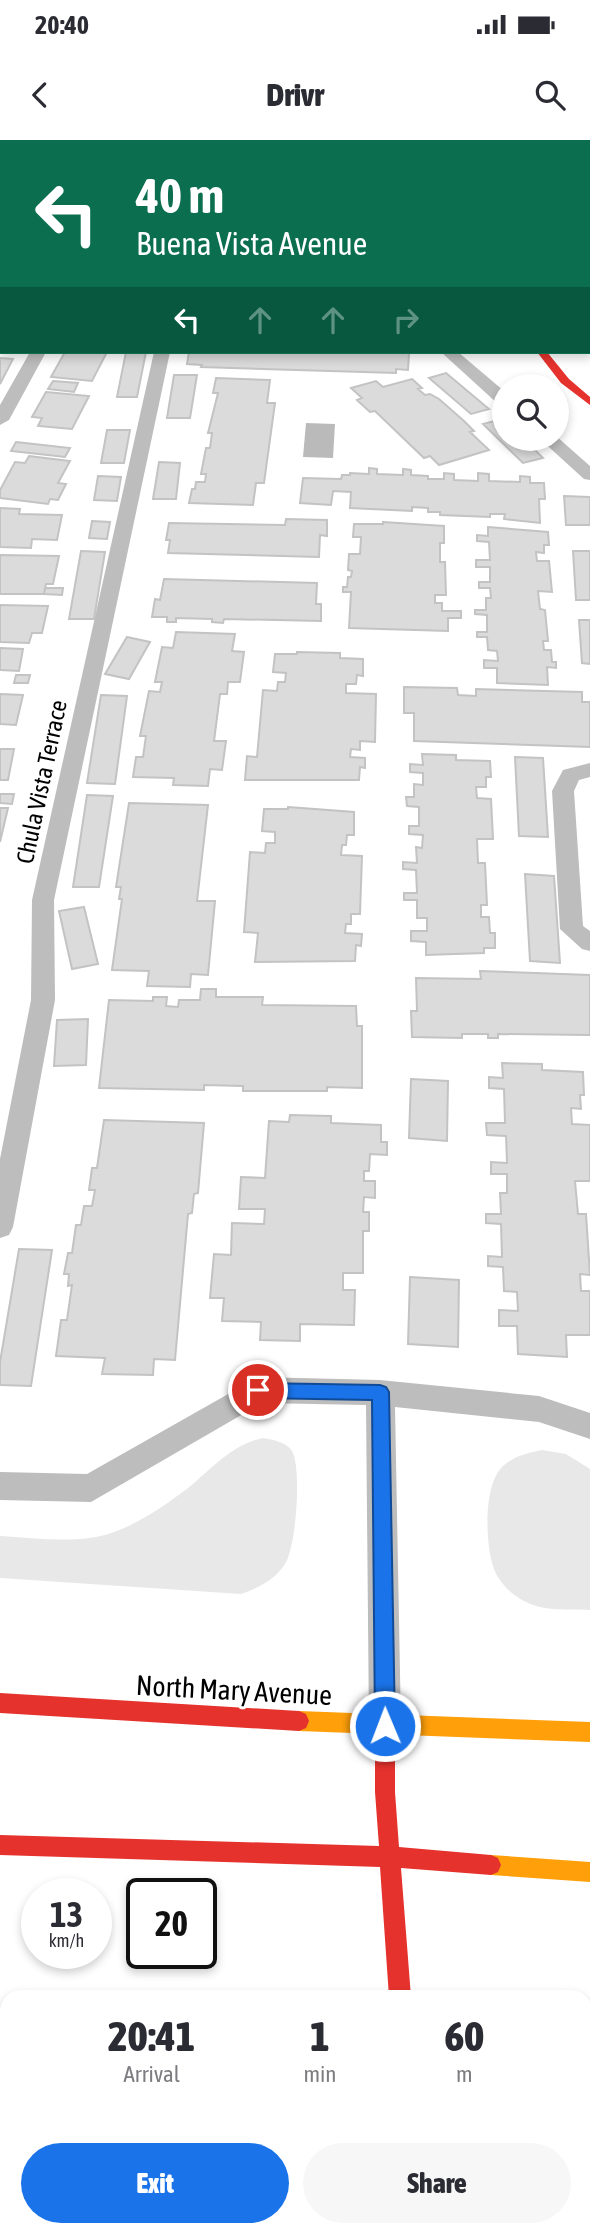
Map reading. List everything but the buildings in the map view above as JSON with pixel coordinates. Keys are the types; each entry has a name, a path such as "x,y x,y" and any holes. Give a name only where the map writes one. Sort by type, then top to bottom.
{"main road":[{"path":"544,354 565,381 590,402"},
{"name":"North Mary Avenue","path":"0,1703 385,1726 590,1732"},
{"path":"385,1726 385,1792 400,1990"},
{"path":"0,1845 391,1857 590,1872"}],"lane":[{"path":"0,420 37,354"},
{"name":"Chula Vista Terrace","path":"0,1227 43,1000 43,900 162,354"},
{"path":"451,354 492,390"},
{"path":"563,451 590,475"},
{"path":"590,770 571,775 563,791 572,929 590,943"},
{"path":"0,1486 91,1488 258,1390 380,1392 547,1410 590,1426"},
{"path":"380,1392 385,1726"}],"shaded area":[{"path":"306,423 335,424 333,458 303,457"},
{"path":"263,1438 283,1443 292,1451 297,1490 295,1526 289,1555 276,1575 260,1586 241,1594 0,1578 0,1536 68,1540 95,1537 119,1530 169,1502 241,1446"},
{"path":"542,1450 566,1454 590,1469 590,1610 555,1609 530,1604 509,1591 494,1569 488,1531 492,1486 503,1466 526,1454"}],"traffic: slow":[{"path":"299,1721 590,1732"},
{"path":"491,1865 590,1872"}],"traffic: jam":[{"path":"544,354 565,381 590,402"},
{"path":"0,1703 299,1721"},
{"path":"385,1726 385,1792 399,1990"},
{"path":"0,1845 391,1857 491,1865"}],"route":[{"path":"258,1390 380,1392 385,1726"}]}
